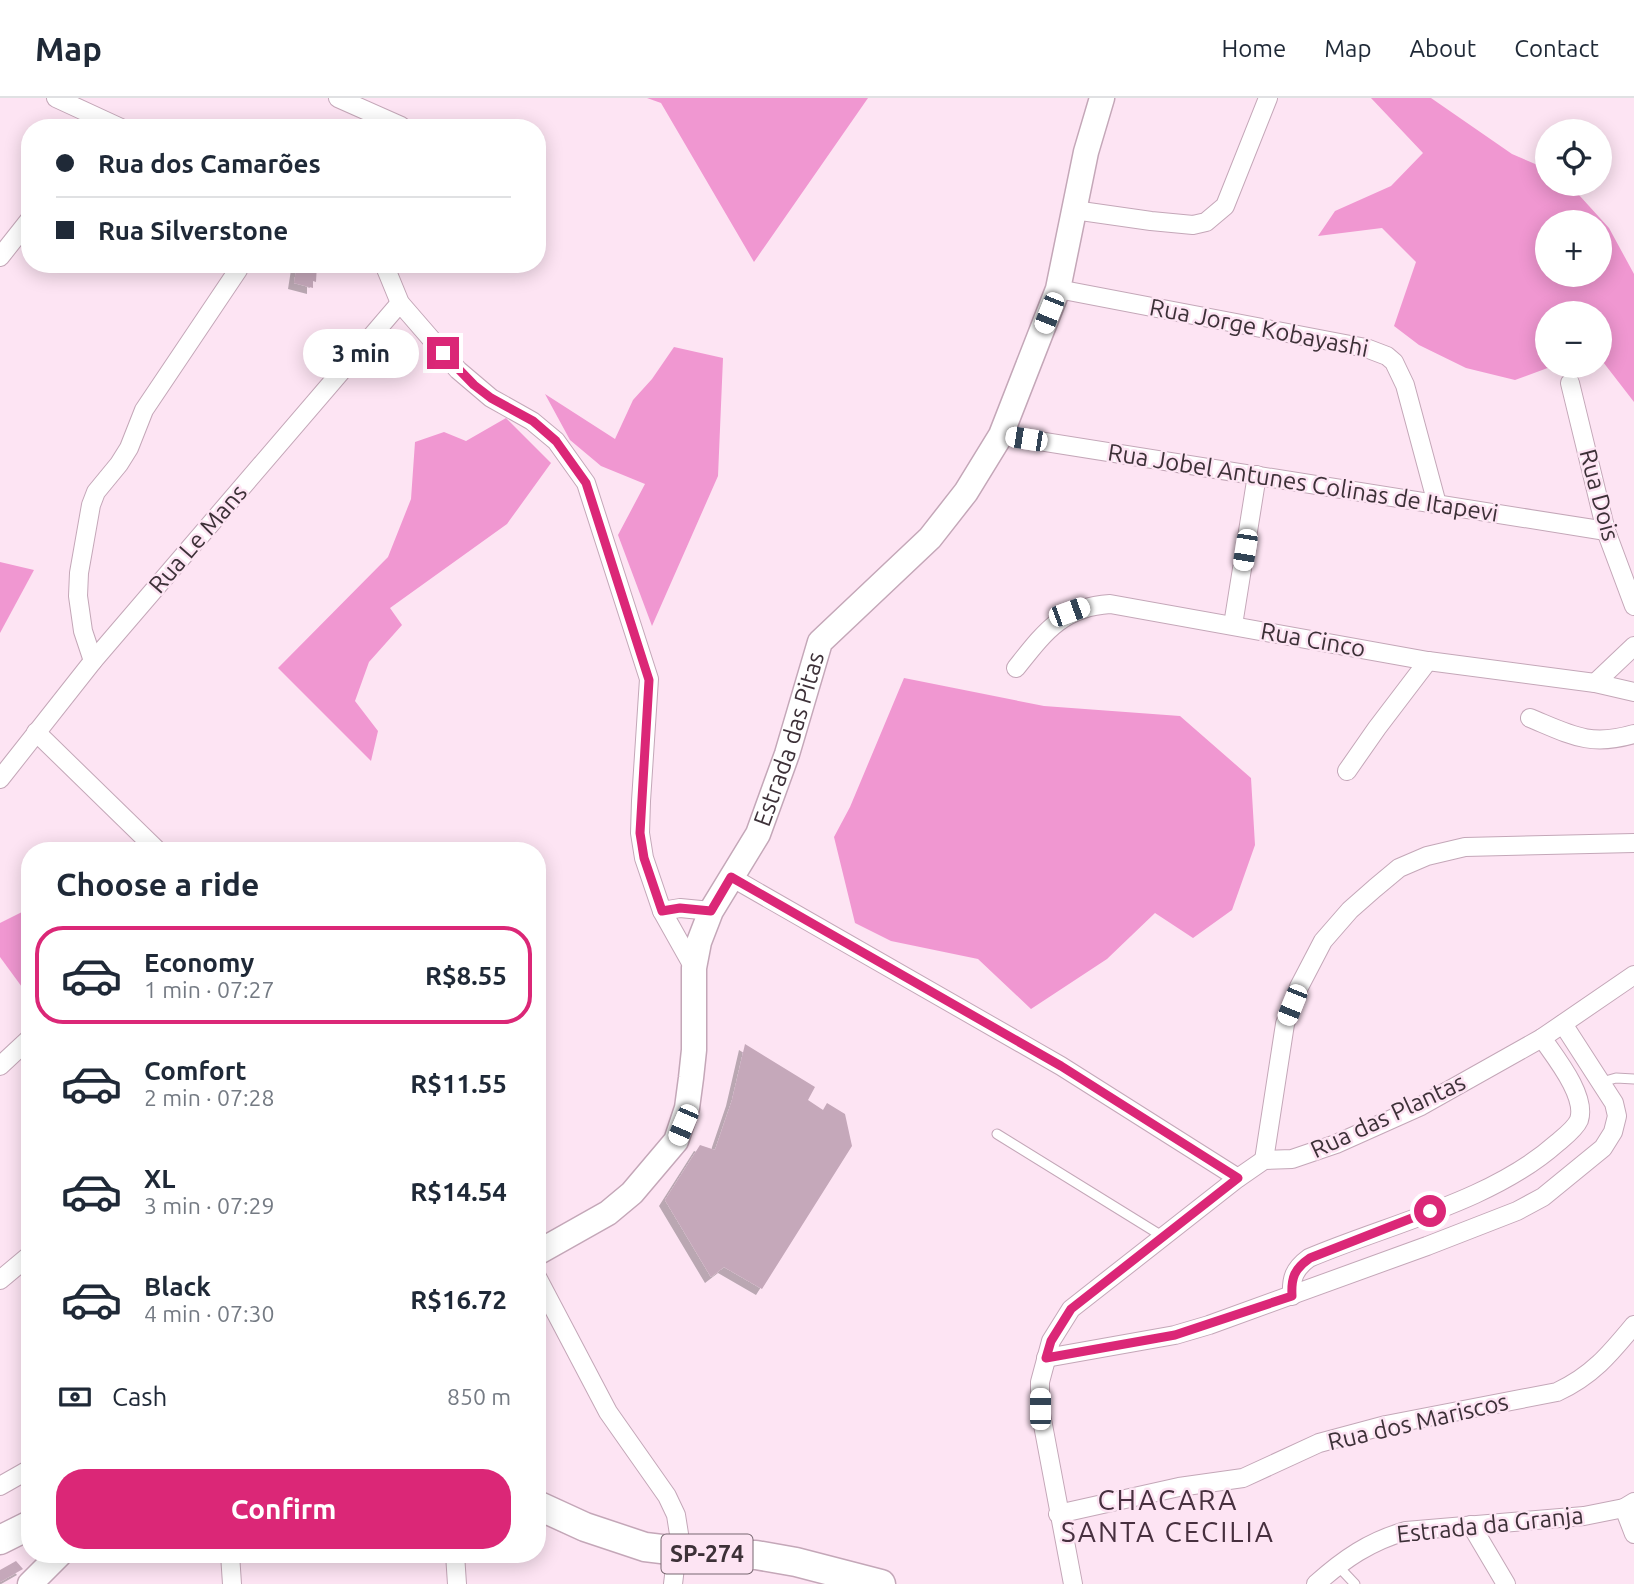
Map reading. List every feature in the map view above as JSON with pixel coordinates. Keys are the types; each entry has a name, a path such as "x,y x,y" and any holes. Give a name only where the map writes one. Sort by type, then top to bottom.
{"main road":[{"name":"SP-274","path":"546,1508 585,1527 620,1539 676,1552 756,1555 796,1562 881,1584"},
{"path":"0,1540 21,1529"}],"street":[{"path":"56,98 96,119"},
{"path":"338,98 385,119"},
{"name":"Estrada das Pitas","path":"546,1248 608,1213 632,1193 676,1141 687,1108 694,1051 694,968 699,942 711,911 758,834 787,754 820,642 930,538 966,492 1001,435 1058,289 1086,152 1102,98"},
{"path":"1074,210 1193,225 1206,222 1225,206 1268,98"},
{"path":"0,257 21,230"},
{"path":"93,661 83,631 78,596 79,573 91,505 96,492 129,448 144,410 236,273"},
{"path":"388,273 400,303 474,385 491,398 533,421 556,441 586,483 649,680 640,833 644,858 662,911 694,968"},
{"name":"Rua Jorge Kobayashi","path":"1058,289 1366,348 1387,356 1394,362 1405,385 1437,504"},
{"name":"Rua Le Mans","path":"0,779 93,661 400,303"},
{"name":"Rua Dois","path":"1570,383 1605,531 1634,606"},
{"name":"Rua Jobel Antunes Colinas de Itapevi","path":"1001,435 1605,531"},
{"path":"1233,625 1257,475"},
{"name":"Rua Cinco","path":"1016,668 1043,633 1069,612 1090,605 1110,604 1428,661 1595,684 1634,692"},
{"path":"1595,684 1634,646"},
{"path":"1348,771 1428,661"},
{"path":"1530,718 1567,733 1601,741 1634,734"},
{"path":"36,732 149,842"},
{"path":"1264,1160 1284,1024 1294,999 1323,941 1375,888 1399,868 1427,856 1465,847 1634,843"},
{"path":"731,877 1061,1066 1238,1178"},
{"path":"662,911 680,908 711,911"},
{"name":"Rua das Plantas","path":"1073,1584 1040,1409 1040,1382 1051,1341 1071,1309 1162,1236 1264,1160 1292,1158 1336,1144 1421,1106 1542,1038 1634,975"},
{"path":"1046,1358 1175,1335 1292,1296 1517,1211 1543,1197 1603,1147 1613,1132 1617,1116 1614,1102 1563,1024"},
{"path":"1292,1296 1291,1279 1299,1266 1310,1258 1507,1180 1540,1158 1570,1132 1579,1119 1579,1104 1571,1080 1542,1038"},
{"path":"0,1066 21,1046"},
{"path":"0,1280 21,1262"},
{"path":"546,1294 608,1412 667,1496 676,1515 679,1534 673,1584"},
{"name":"Rua dos Mariscos","path":"1058,1514 1179,1487 1243,1478 1319,1443 1359,1432 1557,1392 1579,1382 1602,1362 1634,1325"},
{"path":"0,1486 21,1474"},
{"path":"1629,1505 1634,1534"},
{"name":"Estrada da Granja","path":"1316,1584 1359,1549 1406,1531 1584,1516 1629,1505"},
{"path":"1471,1525 1506,1584"},
{"path":"30,1584 52,1563"},
{"path":"231,1563 232,1584"},
{"path":"456,1563 457,1584"}],"lane":[{"path":"1602,1082 1616,1078 1634,1079"},
{"path":"998,1134 1162,1236"},
{"path":"1337,1565 1355,1584"}],"shaded area":[{"path":"647,98 868,98 754,262 661,103"},
{"path":"1371,98 1431,98 1512,154 1535,164 1535,196 1580,196 1593,210 1535,210 1535,287 1612,287 1612,234 1634,274 1634,402 1612,374 1612,301 1535,301 1535,373 1515,380 1466,368 1419,345 1394,326 1416,262 1382,228 1318,236 1335,211 1391,186 1423,153"},
{"path":"674,347 723,358 718,476 652,626 618,535 645,484 601,466 570,440 545,394 615,439 633,400 652,379"},
{"path":"506,418 551,463 507,524 390,608 402,625 369,662 355,701 378,731 371,761 278,668 388,557 411,499 415,442 444,432 466,441"},
{"path":"0,562 34,570 0,633"},
{"path":"904,678 1044,706 1180,716 1251,778 1255,845 1232,910 1193,938 1155,913 1107,959 1031,1009 978,959 891,941 855,923 834,837 850,807"},
{"path":"21,912 21,986 0,957 0,923"}],"building":[{"path":"296,273 316,273 313,288 294,283"},
{"path":"745,1044 815,1087 808,1100 823,1110 827,1103 845,1114 852,1146 762,1289 724,1267 711,1277 665,1200 700,1145 715,1150 732,1100"},
{"path":"16,1561 23,1569 0,1582 0,1570"}],"district":[{"name":"CHACARA SANTA CECILIA","path":"1168,1516"}],"route":[{"path":"443,353 474,385 491,398 533,421 556,441 586,483 649,680 640,833 644,858 662,911 680,908 711,911 731,877 1061,1066 1238,1178 1071,1309 1051,1341 1046,1358 1175,1335 1292,1296 1291,1279 1299,1266 1310,1258 1430,1211"}]}
